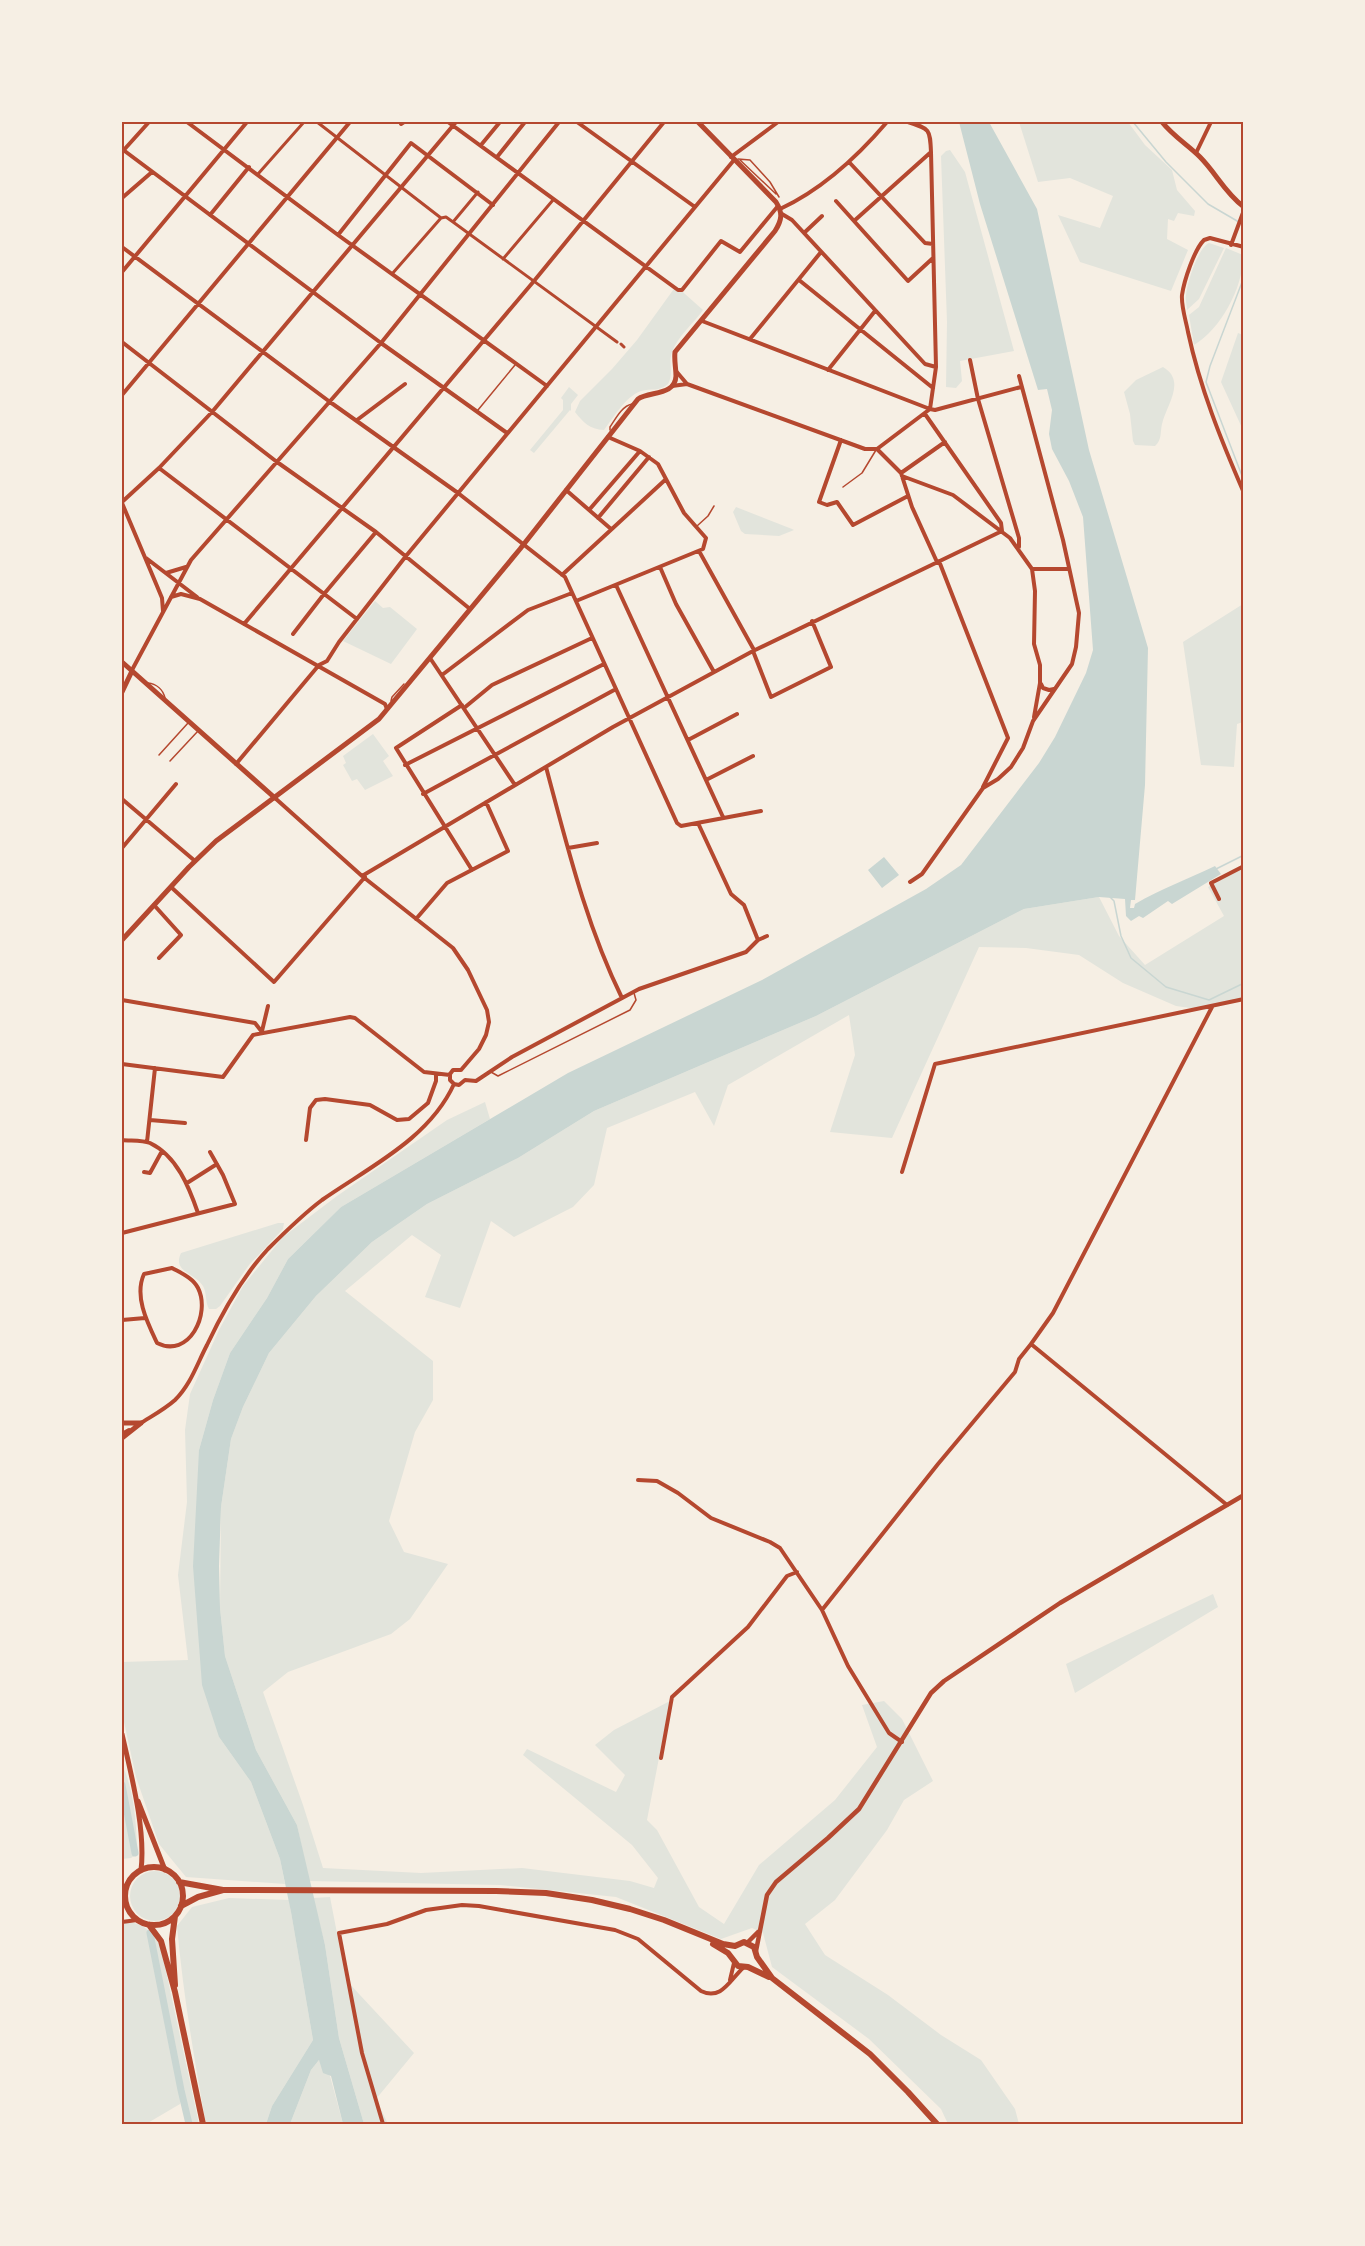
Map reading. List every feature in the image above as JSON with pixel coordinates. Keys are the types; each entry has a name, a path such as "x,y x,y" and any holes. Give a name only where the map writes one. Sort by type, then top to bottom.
{"main road":[{"path":"122,940 216,841 379,719 523,544 636,401 646,394 664,392 672,386 676,377 675,352 776,231 780,223 779,206 698,122"},
{"path":"1162,122 1196,153 1243,210"},
{"path":"122,662 275,798"},
{"path":"122,692 132,671"},
{"path":"122,1423 141,1423"},
{"path":"122,1436 141,1423"},
{"path":"122,1734 142,1849 141,1870"},
{"path":"133,1787 165,1870"},
{"path":"175,1916 163,1924 149,1925 137,1920 123,1900 129,1881 141,1870 153,1868 165,1870 179,1882 183,1894 181,1906 175,1916 172,1939 175,1992"},
{"path":"179,1882 223,1890 477,1891 546,1893 592,1900 657,1918 723,1944 735,1946 747,1943 772,1978"},
{"path":"181,1906 198,1897 223,1890"},
{"path":"149,1925 161,1941 175,1992 203,2124"},
{"path":"705,1938 745,1968 772,1978 870,2054 936,2124"},
{"path":"732,1959 735,1946"},
{"path":"745,1968 753,1964 756,1954"}],"street":[{"path":"148,122 122,150 381,343 508,433"},
{"path":"187,122 338,235 547,386"},
{"path":"122,272 247,122"},
{"path":"258,174 304,122"},
{"path":"317,122 441,218"},
{"path":"122,395 350,122"},
{"path":"481,145 500,122"},
{"path":"497,157 525,122"},
{"path":"132,671 186,567 381,343 559,122"},
{"path":"577,122 695,207"},
{"path":"244,624 534,282 664,122"},
{"path":"236,764 319,665 327,661 406,556 735,159 778,122"},
{"path":"163,612 162,598 122,503 212,412 428,155 452,123 674,289 682,290 721,241 740,252 779,206 801,197 849,162 887,122"},
{"path":"672,386 687,384 865,448 877,448 930,409 936,367 930,131 926,127 908,122"},
{"path":"1196,153 1211,122"},
{"path":"338,235 411,143 493,204"},
{"path":"854,221 931,152"},
{"path":"849,162 925,243 933,244"},
{"path":"210,215 249,167"},
{"path":"122,198 152,172"},
{"path":"401,187 401,195"},
{"path":"453,222 478,192"},
{"path":"503,259 553,200"},
{"path":"836,201 908,281 933,258"},
{"path":"779,206 925,364 936,367"},
{"path":"1231,245 1243,210"},
{"path":"804,233 822,216"},
{"path":"433,220 446,217 621,344"},
{"path":"392,274 441,218"},
{"path":"1244,247 1210,238 1204,240 1195,254 1182,296 1203,388 1218,433 1244,493"},
{"path":"352,245 360,243"},
{"path":"122,247 197,305 458,493 562,575 630,717 677,823 681,826 761,811"},
{"path":"749,340 821,252"},
{"path":"391,267 392,274"},
{"path":"799,280 933,389"},
{"path":"828,370 875,311"},
{"path":"702,321 930,409 935,410 1021,387"},
{"path":"122,342 277,462 376,532 470,609"},
{"path":"970,360 978,399 1019,538 1019,548"},
{"path":"675,370 687,384"},
{"path":"1019,376 1063,540 1079,613 1072,664 1033,721"},
{"path":"357,420 405,384"},
{"path":"925,414 1001,523 1002,531"},
{"path":"576,602 701,550 706,538 684,513 658,464 640,451 610,436"},
{"path":"841,440 819,502 826,505 837,502 853,525 908,495"},
{"path":"901,474 945,442"},
{"path":"877,448 901,474 1008,738 983,788 922,874 910,882"},
{"path":"589,510 640,451"},
{"path":"598,518 650,457"},
{"path":"159,468 357,619"},
{"path":"901,474 953,495 1002,531 1019,548 1032,569 1035,591 1034,644 1040,664 1040,683 1033,721 1023,748 1011,767 998,779 983,788"},
{"path":"562,575 665,480"},
{"path":"566,490 611,529"},
{"path":"171,887 274,982 363,876 630,717 753,650 1002,531"},
{"path":"293,634 376,532"},
{"path":"701,550 753,650 771,698 831,667 812,621"},
{"path":"145,558 200,599 389,707"},
{"path":"166,573 186,567"},
{"path":"660,567 672,595 714,672"},
{"path":"1032,569 1069,569"},
{"path":"616,585 723,817"},
{"path":"442,675 528,610 572,593"},
{"path":"171,597 181,594 200,599"},
{"path":"472,870 396,748 492,686 592,638"},
{"path":"430,658 515,785"},
{"path":"405,765 604,664"},
{"path":"1040,683 1043,688 1054,689"},
{"path":"423,794 616,689"},
{"path":"688,740 738,714"},
{"path":"706,780 753,756"},
{"path":"546,766 584,905 597,943 622,998"},
{"path":"122,848 176,784"},
{"path":"275,798 363,876 453,948 468,970 488,1010 489,1022 479,1049 461,1070"},
{"path":"122,799 195,861"},
{"path":"416,919 442,887 508,851 486,802"},
{"path":"698,823 731,894 744,905 758,940"},
{"path":"568,848 597,843"},
{"path":"1219,900 1210,883 1244,866"},
{"path":"154,905 181,935 159,958"},
{"path":"465,1080 476,1081 489,1071 650,984 746,952 758,940 766,936"},
{"path":"902,1172 935,1064 1244,999"},
{"path":"122,1000 255,1023 262,1032"},
{"path":"262,1032 268,1006"},
{"path":"822,1610 938,1464 1015,1372 1019,1359 1053,1313 1212,1007"},
{"path":"122,1064 223,1077 253,1035 355,1018 424,1072 450,1075"},
{"path":"147,1142 155,1068"},
{"path":"453,1070 461,1070 465,1074 465,1080 462,1084 454,1084 450,1080 450,1075 453,1070"},
{"path":"306,1140 310,1108 316,1100 325,1098 370,1105 397,1120 409,1119 428,1103 436,1081 436,1074"},
{"path":"141,1423 175,1399 188,1383 230,1299 266,1251 295,1222 320,1202 398,1149 443,1104 454,1084"},
{"path":"150,1120 185,1124"},
{"path":"122,1140 147,1142 170,1158 187,1183 198,1212"},
{"path":"144,1172 150,1173 162,1151"},
{"path":"122,1233 235,1204 210,1152"},
{"path":"187,1183 217,1164"},
{"path":"172,1268 186,1276 198,1287 203,1306 202,1317 192,1334 181,1345 168,1347 157,1343 145,1318 139,1285 144,1274 172,1268"},
{"path":"122,1320 145,1318"},
{"path":"1031,1344 1227,1505"},
{"path":"638,1480 657,1481 678,1493 711,1518 780,1548 822,1610 848,1666 883,1724 889,1733 902,1742"},
{"path":"756,1954 758,1932 767,1895 776,1882 859,1809 932,1694 953,1673 1060,1603 1244,1495"},
{"path":"661,1758 672,1697 748,1627 787,1576 797,1572"},
{"path":"383,2124 362,2053 339,1933 387,1924 426,1910 462,1905 479,1906 586,1924 628,1934 644,1943 700,1991 707,1994 713,1995 722,1991 745,1968"},
{"path":"122,1922 137,1920"},
{"path":"747,1943 758,1932"},
{"path":"730,1981 732,1959"}],"lane":[{"path":"735,159 750,160 771,182 779,206"},
{"path":"477,411 515,364"},
{"path":"843,487 862,472 877,448"},
{"path":"696,526 708,516 714,506"},
{"path":"159,755 189,722"},
{"path":"170,761 199,730"},
{"path":"489,1071 498,1076 630,1010 636,1000 634,992"}],"shaded area":[{"path":"959,122 989,122 1037,209 1089,450 1148,648 1145,785 1135,900 1131,900 1130,908 1215,866 1221,874 1172,904 1168,901 1143,918 1139,916 1131,921 1126,916 1125,899 1099,897 1024,909 816,1016 594,1111 518,1158 427,1204 372,1242 316,1296 269,1353 243,1407 231,1439 221,1507 220,1608 225,1656 256,1750 297,1825 325,1945 339,2038 364,2124 343,2124 331,2076 323,2073 319,2060 311,2070 290,2124 266,2124 272,2106 313,2040 280,1859 251,1782 219,1737 202,1685 193,1566 199,1450 213,1400 230,1353 267,1298 288,1259 341,1207 568,1073 762,980 926,889 961,865 1039,763 1055,737 1086,673 1093,650 1083,517 1069,481 1052,449 1049,434 1052,410 1047,389 1038,390 980,204"},
{"path":"1019,122 1128,122 1145,145 1172,170 1177,190 1195,211 1194,216 1178,213 1174,221 1168,219 1167,239 1188,250 1171,291 1080,262 1058,215 1100,228 1113,196 1070,178 1038,182"},
{"path":"950,150 965,172 1014,351 960,361 962,381 956,388 946,387 947,322 941,156"},
{"path":"1209,243 1224,248 1199,299 1187,310 1186,297 1191,275 1197,258"},
{"path":"1226,248 1243,255 1240,280 1222,318 1204,338 1194,345 1189,315 1199,307"},
{"path":"676,286 703,310 674,346 668,384 635,394 620,408 604,430 587,425 575,412 580,401 637,340"},
{"path":"1238,333 1243,335 1243,430 1221,382"},
{"path":"1163,367 1174,379 1174,386 1162,424 1160,439 1155,446 1135,445 1124,392 1136,380"},
{"path":"569,387 578,395 571,404 571,411 534,453 530,450 563,410 561,398"},
{"path":"736,507 794,530 779,536 745,534 741,531 733,512"},
{"path":"375,601 383,608 390,607 417,629 391,664 343,641"},
{"path":"1243,604 1243,722 1237,724 1234,767 1201,765 1183,642"},
{"path":"373,734 389,756 383,761 393,776 365,790 357,779 352,781 343,765 346,763 343,756"},
{"path":"884,857 899,875 882,888 868,870"},
{"path":"1243,868 1243,1000 1205,1010 1176,1006 1123,983 1079,955 1026,948 979,947 892,1138 830,1132 855,1055 849,1015 728,1085 714,1126 695,1092 607,1128 594,1185 573,1207 514,1237 491,1221 460,1308 425,1297 441,1255 412,1235 345,1291 433,1361 433,1400 415,1432 389,1521 404,1552 448,1564 410,1619 391,1634 288,1672 263,1692 323,1868 421,1873 522,1868 630,1881 654,1888 658,1878 632,1845 523,1755 527,1749 616,1792 625,1775 595,1745 614,1730 670,1701 647,1820 657,1830 699,1907 724,1924 759,1865 835,1800 877,1747 862,1705 884,1701 902,1719 933,1781 904,1800 887,1830 835,1900 805,1924 825,1955 888,1995 941,2035 981,2060 1015,2109 1019,2124 948,2124 941,2109 869,2039 772,1967 763,1933 752,1928 721,1939 616,1897 500,1885 309,1881 297,1825 256,1750 225,1656 220,1608 221,1507 231,1439 243,1407 269,1353 316,1296 372,1242 427,1204 518,1158 594,1111 816,1016 1024,909 1099,897 1119,936 1145,965 1224,916 1208,887"},
{"path":"485,1102 490,1119 341,1207 288,1259 267,1298 230,1353 213,1400 199,1450 219,1737 251,1782 280,1859 285,1884 186,1877 159,1844 136,1777 122,1713 122,1662 188,1660 178,1575 187,1502 185,1430 190,1394 219,1330 243,1286 283,1237 337,1196 447,1120"},
{"path":"284,1223 283,1229 249,1265 220,1306 216,1309 209,1309 203,1286 180,1264 181,1253"},
{"path":"1213,1594 1218,1607 1075,1693 1066,1664"},
{"path":"122,1765 132,1796 137,1854 131,1858 122,1859"},
{"path":"155,1871 169,1875 176,1882 180,1896 176,1910 169,1917 155,1921 141,1917 134,1910 130,1896 134,1882 141,1875"},
{"path":"330,1897 346,1980 414,2053 376,2099 388,2124 364,2124 339,2038 325,1945 313,1898"},
{"path":"229,1898 289,1900 313,2040 272,2106 266,2124 206,2124 193,2050 177,1926 192,1907"},
{"path":"128,1922 149,1930 161,1948 199,2124 186,2124 181,2101 180,2104 146,2124 122,2124 122,1925"},
{"path":"319,2060 330,2076 343,2124 290,2124 311,2070"}],"waterway":[{"path":"1133,122 1166,162 1208,204 1244,225"},
{"path":"1244,277 1206,382 1244,481"},
{"path":"1216,869 1244,855"},
{"path":"1110,897 1114,901 1121,936 1131,958 1166,987 1209,1000 1244,983"},
{"path":"122,1785 135,1853"},
{"path":"150,1933 189,2124"}]}
